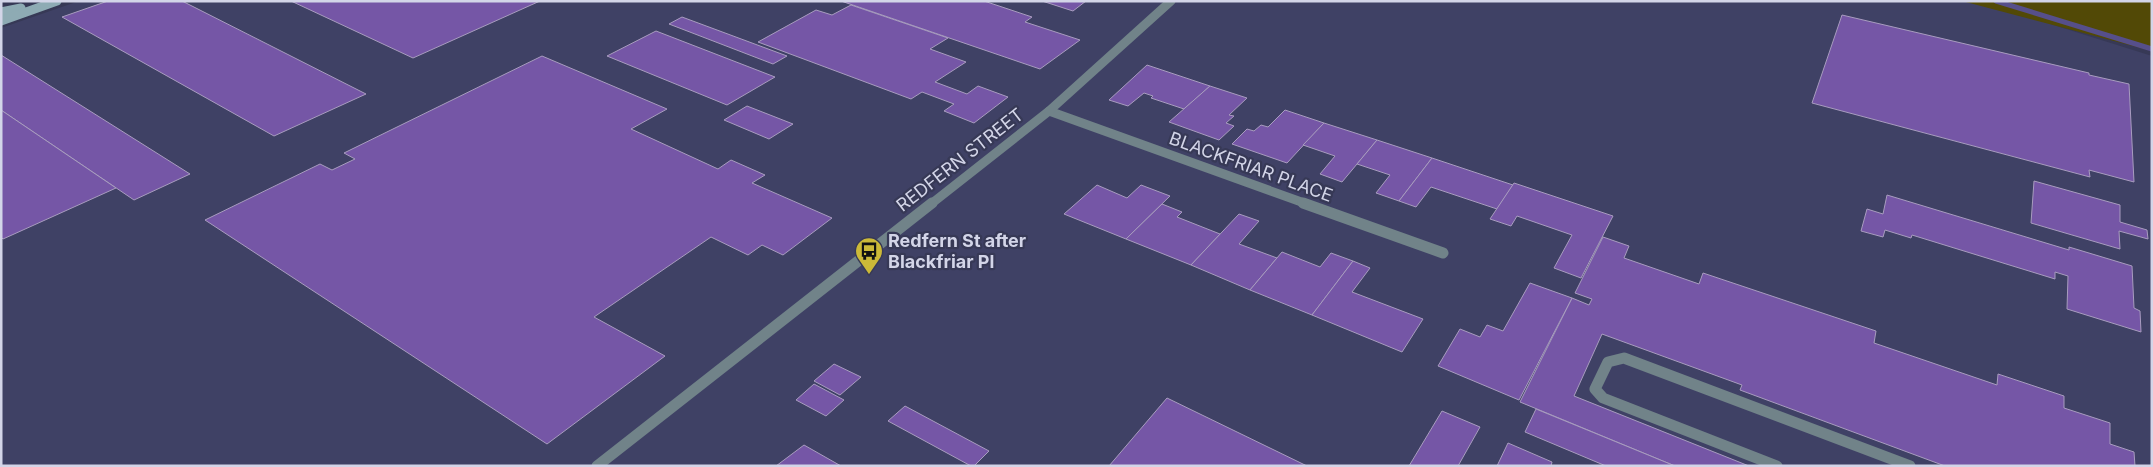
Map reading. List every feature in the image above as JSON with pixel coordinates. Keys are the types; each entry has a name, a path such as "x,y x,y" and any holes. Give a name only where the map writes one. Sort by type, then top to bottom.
{"street":[{"path":"1,12 46,1"},
{"path":"1,20 57,1"},
{"name":"REDFERN STREET","path":"597,466 1049,111 1171,1"},
{"path":"1,8 26,7"},
{"name":"BLACKFRIAR PLACE","path":"1049,111 1443,253"},
{"path":"1777,466 1603,398 1596,389 1608,362 1624,358 1910,466"}],"shaded area":[{"path":"79,1 1977,1 2152,56 2152,466 1,466 1,28"},
{"path":"1962,1 2152,1 2152,51"}],"building":[{"path":"108,1 182,1 366,94 274,136 62,17"},
{"path":"291,1 540,1 413,58"},
{"path":"841,1 984,1 1032,17 1025,22 1080,40 1040,69"},
{"path":"1042,1 1086,1 1073,11"},
{"path":"851,5 948,38 930,49 966,62 935,82 967,94 978,86 1008,97 974,123 944,111 954,104 922,92 911,99 758,42 816,10 832,15"},
{"path":"1842,15 2129,84 2134,182 2089,170 2090,177 1812,103"},
{"path":"682,17 787,56 773,64 669,24"},
{"path":"656,31 775,77 727,105 607,56"},
{"path":"1,55 190,174 134,200 1,110"},
{"path":"542,56 667,109 631,129 718,169 731,160 765,175 752,183 832,218 783,255 762,245 748,255 711,237 594,317 665,356 547,444 205,220 320,164 332,170 355,159 344,153"},
{"path":"1147,65 1210,86 1184,109 1151,98 1153,96 1144,93 1128,106 1109,100"},
{"path":"1210,86 1247,98 1229,115 1234,116 1226,123 1234,126 1219,140 1169,122"},
{"path":"747,106 793,124 769,139 724,120"},
{"path":"1,110 116,188 3,239 1,237"},
{"path":"1285,110 1324,123 1287,163 1232,144 1247,129 1254,131 1261,125 1268,127"},
{"path":"1324,123 1377,140 1342,182 1320,174 1335,156 1303,145"},
{"path":"1377,140 1432,158 1399,201 1376,193 1390,175 1357,164"},
{"path":"1432,158 1513,185 1497,209 1431,187 1416,207 1399,201"},
{"path":"2034,181 2120,205 2120,222 2147,230 2148,239 2119,231 2120,249 2031,223"},
{"path":"1514,183 1613,216 1581,278 1554,268 1572,235 1517,216 1511,226 1490,219"},
{"path":"1097,185 1127,198 1141,185 1170,196 1126,239 1064,214"},
{"path":"1887,195 2069,250 2069,247 2132,266 2134,308 2140,311 2141,332 2067,309 2068,276 2055,272 2055,279 1912,235 1911,238 1885,230 1883,237 1861,231 1867,209 1883,214"},
{"path":"1162,204 1182,212 1177,217 1220,234 1191,265 1126,239"},
{"path":"1239,214 1259,221 1239,244 1277,258 1250,290 1191,265"},
{"path":"1603,237 1629,246 1624,258 1699,284 1703,273 1876,331 1874,343 1997,385 1998,374 2064,396 2064,408 2110,423 2110,444 2134,452 2135,466 1945,466 1740,390 1742,385 1602,334 1574,396 1749,466 1675,466 1520,402 1572,298 1589,305 1592,299 1575,293"},
{"path":"1282,252 1320,267 1331,253 1353,261 1312,315 1250,290"},
{"path":"1353,261 1370,268 1352,292 1423,319 1402,352 1312,315"},
{"path":"1530,283 1572,298 1519,400 1438,366 1460,329 1480,337 1487,325 1503,331"},
{"path":"834,364 861,377 840,395 814,381"},
{"path":"814,384 844,400 826,416 796,400"},
{"path":"1167,398 1307,466 1109,466"},
{"path":"905,406 989,451 974,466 971,466 888,421"},
{"path":"1536,409 1675,466 1606,466 1525,432"},
{"path":"1442,411 1480,427 1458,466 1409,466"},
{"path":"1508,443 1552,462 1551,466 1497,466"},
{"path":"804,445 841,466 776,466"}],"waterway":[{"path":"1996,1 2152,49"}],"place":[{"name":"Redfern St after Blackfriar Pl","path":"869,275"}]}
